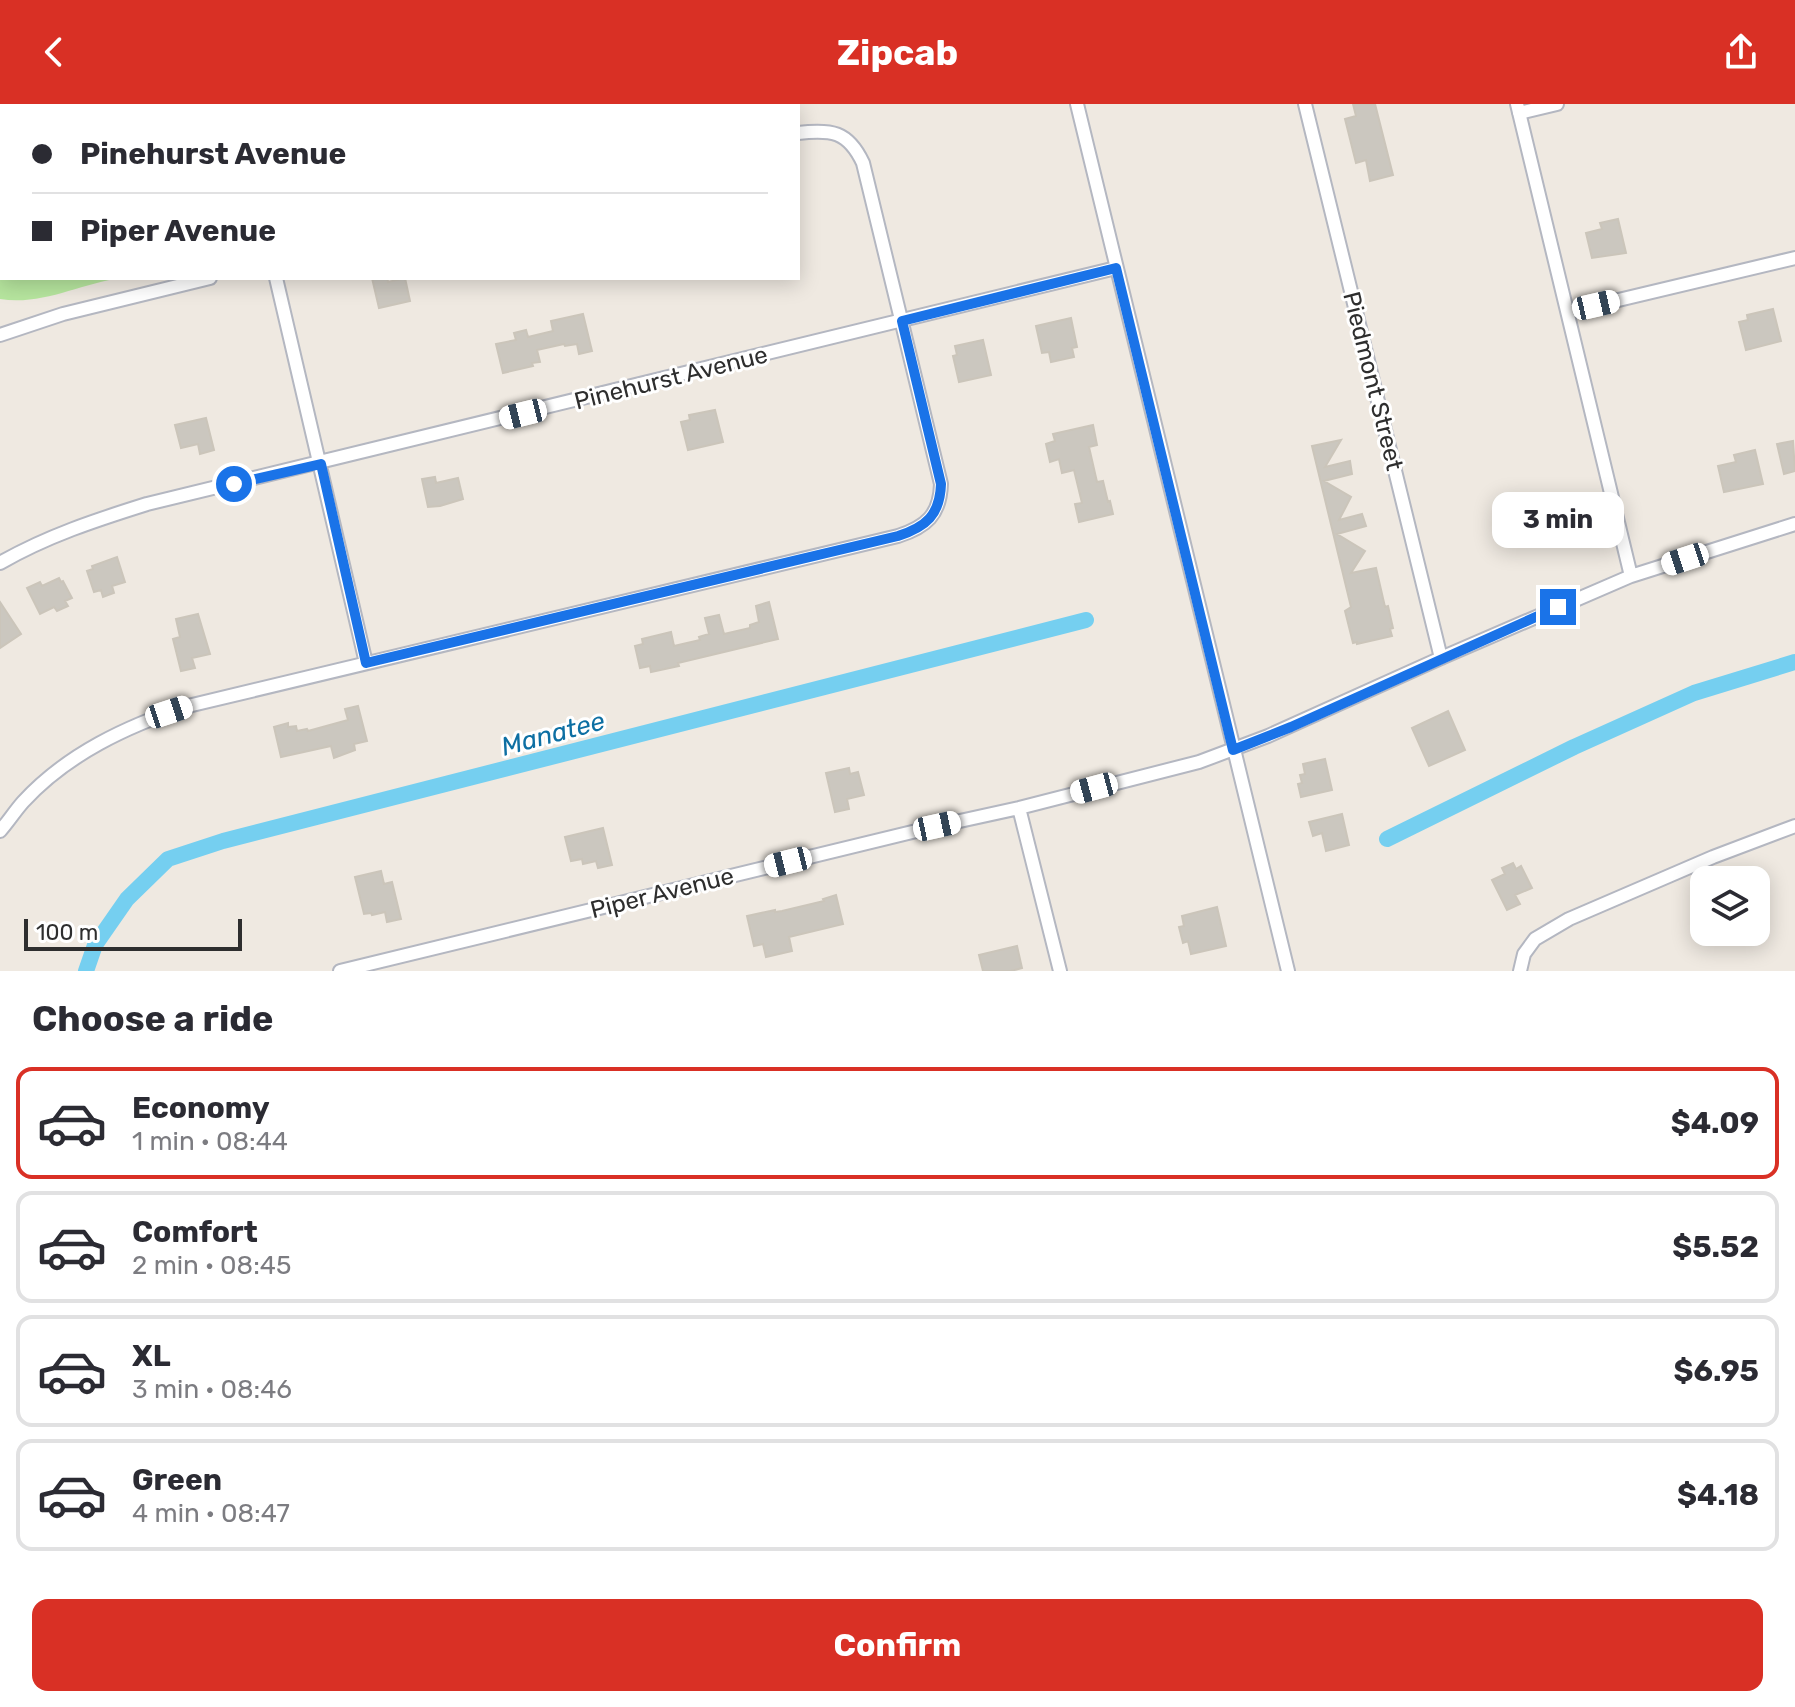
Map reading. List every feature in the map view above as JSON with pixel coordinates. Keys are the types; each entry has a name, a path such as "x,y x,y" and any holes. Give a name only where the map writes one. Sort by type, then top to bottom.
{"street":[{"path":"1077,104 1288,971"},
{"name":"Piedmont Street","path":"1305,104 1441,658"},
{"path":"1557,104 1518,108 1631,576"},
{"path":"0,831 23,803 59,771 98,744 128,728 188,706 898,536 915,530 930,519 940,501 941,484 863,163 856,147 841,135 824,131 800,133"},
{"path":"1568,312 1795,258"},
{"name":"Pinehurst Avenue","path":"0,563 28,547 95,520 147,504 1116,268"},
{"path":"0,335 69,312 202,280"},
{"path":"276,280 366,663"},
{"name":"Piper Avenue","path":"340,971 1199,762 1345,703 1631,576 1795,524"},
{"path":"1019,808 1060,971"},
{"path":"1520,971 1524,954 1535,939 1569,919 1713,857 1795,826"}],"green space":[{"path":"0,280 110,280 30,300 0,299"}],"building":[{"path":"1353,104 1375,104 1393,175 1370,181 1366,160 1356,163 1345,119 1356,116"},
{"path":"1618,219 1626,253 1592,258 1586,233 1602,229 1600,223"},
{"path":"372,280 405,280 410,301 379,308"},
{"path":"1773,309 1781,341 1746,350 1739,322 1748,320 1747,315"},
{"path":"583,314 592,351 579,354 577,344 537,350 540,362 503,373 496,344 516,340 514,333 526,330 528,337 553,331 551,321"},
{"path":"1071,318 1077,347 1072,348 1074,357 1051,362 1049,352 1042,353 1036,326"},
{"path":"983,340 991,375 959,382 953,356 957,355 955,346"},
{"path":"715,410 723,442 688,450 681,422 690,420 689,415"},
{"path":"206,418 214,450 200,454 198,444 181,448 175,425"},
{"path":"1093,425 1097,445 1089,447 1097,482 1103,481 1113,514 1079,522 1075,504 1082,503 1074,470 1062,473 1059,459 1050,462 1046,444 1055,441 1053,434"},
{"path":"1341,440 1325,467 1350,461 1352,474 1324,481 1351,497 1339,520 1362,514 1366,526 1337,534 1365,551 1351,573 1376,568 1393,628 1390,629 1392,636 1357,644 1353,643 1345,611 1351,607 1312,446"},
{"path":"1793,441 1795,471 1784,474 1777,444"},
{"path":"1755,450 1763,484 1724,492 1718,466 1736,462 1734,455"},
{"path":"435,477 436,483 458,478 463,499 428,507 422,479"},
{"path":"117,557 125,582 112,586 114,593 103,597 101,590 94,592 87,571 93,569 92,566"},
{"path":"59,578 72,598 65,601 68,606 57,611 54,607 40,614 27,588 40,582 42,586"},
{"path":"0,602 21,634 0,648"},
{"path":"769,602 778,639 651,672 650,666 640,668 635,646 643,644 642,639 671,632 674,646 700,640 699,637 709,634 705,618 719,615 724,634 750,628 750,625 759,622 756,606"},
{"path":"198,614 210,654 192,658 195,668 181,671 173,639 180,637 176,619"},
{"path":"358,706 367,741 354,744 355,750 334,758 331,746 281,757 274,727 288,723 288,727 296,726 297,731 308,731 348,720 345,709"},
{"path":"1448,711 1465,750 1429,766 1412,728"},
{"path":"1325,759 1332,790 1301,797 1298,784 1302,783 1300,775 1305,774 1303,764"},
{"path":"849,768 850,774 858,772 864,795 847,799 849,809 835,812 826,773"},
{"path":"1342,814 1349,845 1326,851 1322,833 1313,836 1309,822"},
{"path":"603,828 612,865 598,868 596,861 583,864 582,859 571,861 565,837"},
{"path":"1513,863 1516,869 1521,866 1532,888 1515,895 1520,904 1507,910 1492,880 1505,874 1502,868"},
{"path":"381,871 384,884 392,882 401,919 387,922 385,912 364,914 355,877"},
{"path":"836,895 843,924 789,937 792,951 766,957 763,944 754,946 747,916 782,911"},
{"path":"1217,907 1226,946 1191,954 1188,941 1183,943 1179,927 1184,926 1182,916"},
{"path":"1017,946 1022,968 983,971 979,955"}],"waterway":[{"name":"Manatee","path":"86,971 95,945 127,899 168,859 223,841 1086,620"},
{"path":"1387,839 1574,747 1694,693 1795,662"}],"route":[{"path":"234,484 321,464 366,663 898,536 915,530 930,519 940,501 941,484 902,321 1116,268 1233,750 1558,607"}]}
